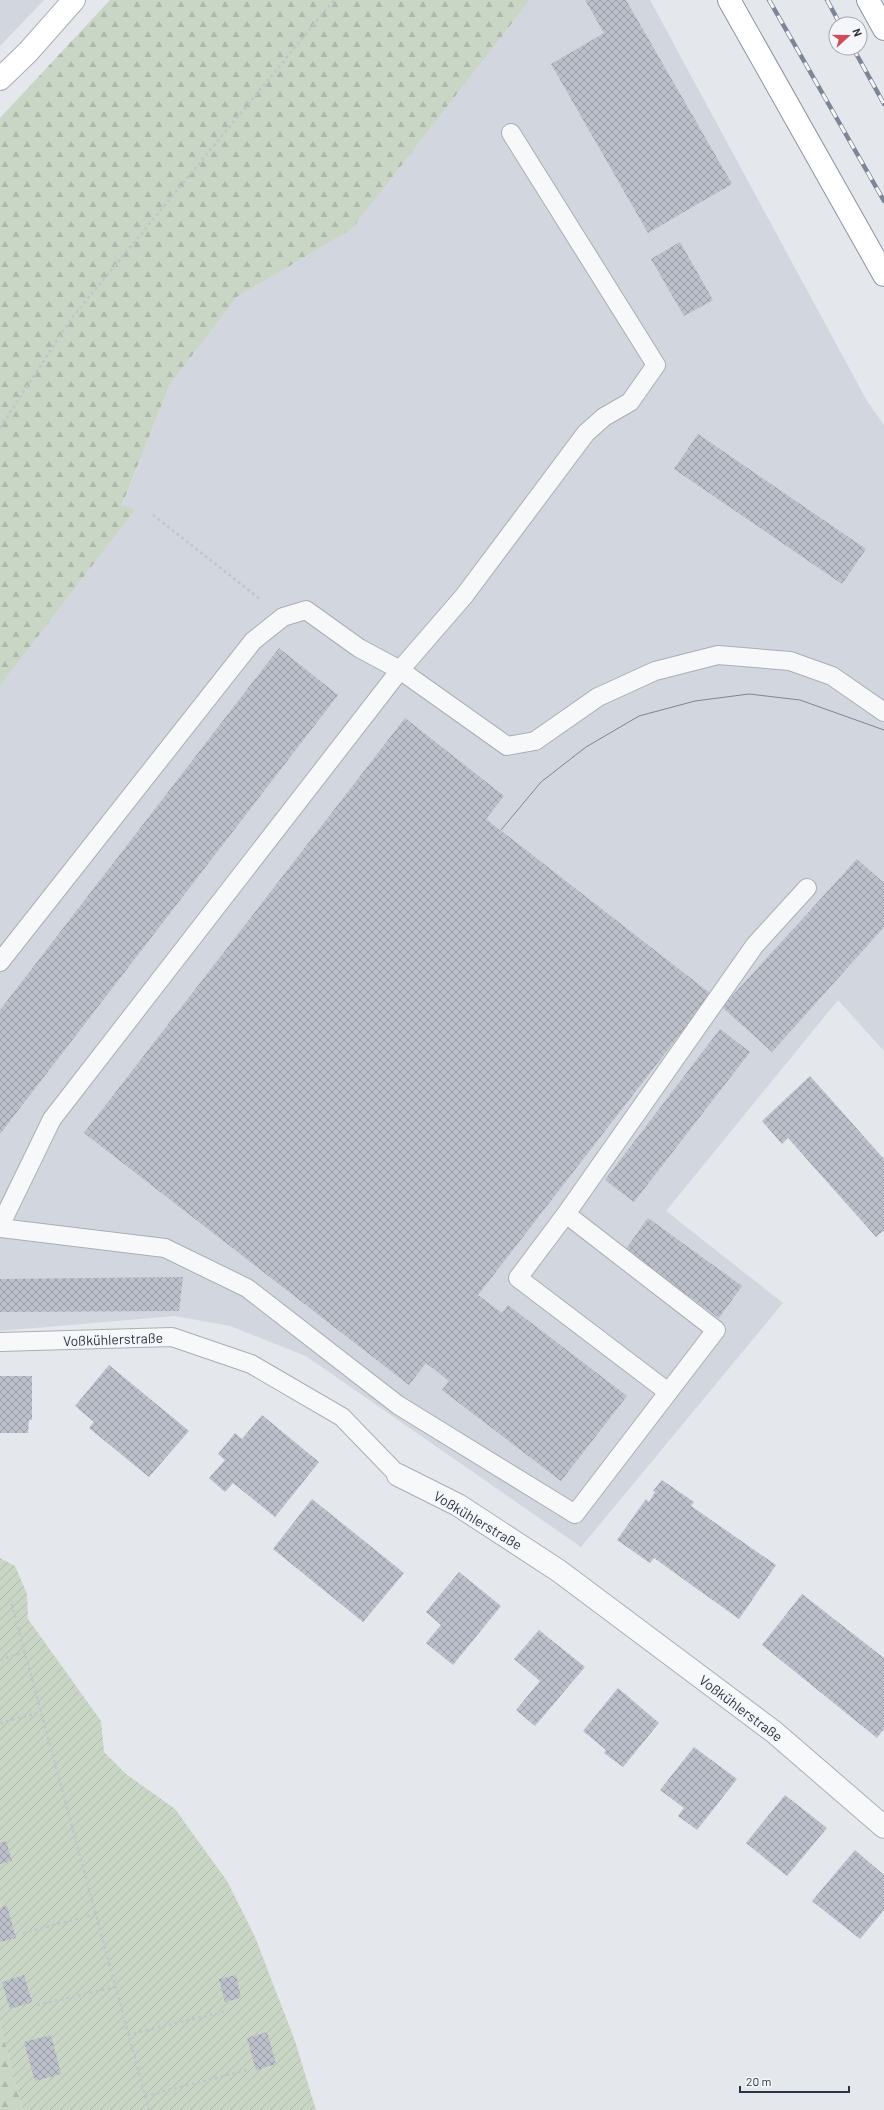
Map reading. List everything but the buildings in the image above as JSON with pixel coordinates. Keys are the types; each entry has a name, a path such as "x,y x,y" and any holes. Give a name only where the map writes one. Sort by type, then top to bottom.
{"main road":[{"path":"0,79 28,52 74,0"},
{"path":"729,0 884,275"},
{"path":"868,0 884,29"}],"street":[{"name":"Voßkühlerstraße","path":"398,1475 458,1505 559,1571 774,1732 884,1827"}],"lane":[{"path":"511,134 656,365 630,402 604,417 586,433 460,600 400,670 52,1119 0,1227 165,1248 247,1288 398,1405 575,1514 716,1330 566,1214"},
{"path":"0,962 253,641 283,617 306,610 359,648 400,670 507,746 535,741 598,697 656,671 718,655 790,661 832,676 884,712"},
{"path":"668,1392 518,1278 566,1214 755,945 807,888"},
{"name":"Voßkühlerstraße","path":"0,1342 172,1337 251,1364 342,1417 398,1475"}],"path":[{"path":"0,428 71,319 334,0"},
{"path":"153,515 283,617"},
{"path":"10,1598 149,2110"},
{"path":"0,1660 25,1652"},
{"path":"0,1723 41,1712"},
{"path":"23,1934 96,1914"},
{"path":"37,2004 116,1987"},
{"path":"128,2035 226,2010"},
{"path":"145,2096 248,2070"}],"shaded area":[{"path":"0,0 44,0 0,46"},
{"path":"530,0 650,0 867,401 884,425 884,1051 838,1000 666,1211 783,1303 581,1547 306,1356 230,1326 175,1316 0,1331 0,686 135,510 122,506 170,384 237,297 352,229"}],"green space":[{"path":"110,0 530,0 352,229 237,297 170,384 122,505 135,510 0,686 0,118"},
{"path":"0,1558 15,1566 27,1594 28,1619 101,1721 104,1752 126,1774 175,1809 227,1881 255,1937 295,2041 316,2110 23,2110 0,2024"},
{"path":"0,2024 23,2110 0,2110"}],"tram line":[{"path":"501,830 541,782 586,747 639,716 695,701 749,694 800,700 884,730"}],"railway":[{"path":"769,0 884,201"},
{"path":"827,0 836,16"},
{"path":"857,56 884,104"}]}
